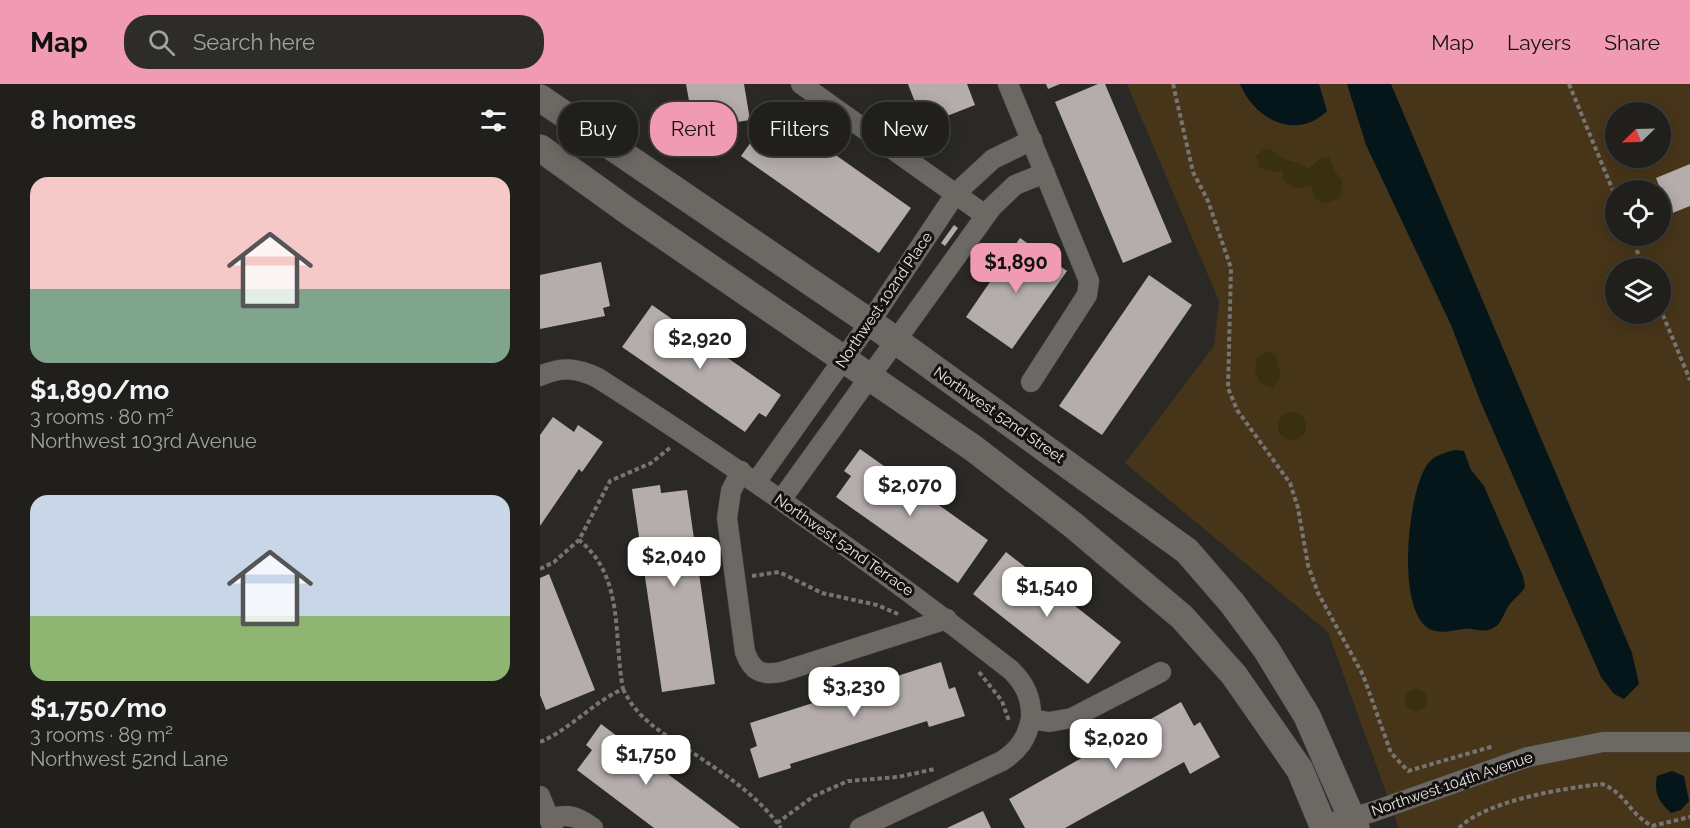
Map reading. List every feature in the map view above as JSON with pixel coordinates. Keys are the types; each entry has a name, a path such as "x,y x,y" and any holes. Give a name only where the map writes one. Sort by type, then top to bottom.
{"street":[{"path":"540,98 551,84"},
{"path":"801,84 985,215"},
{"path":"1008,84 1089,281 1087,295 1031,382"},
{"name":"Northwest 52nd Street","path":"540,98 870,322 1187,551 1232,603 1266,649 1307,716 1354,823"},
{"name":"Northwest 102nd Place","path":"748,476 844,359 956,193 993,159 1032,140"},
{"path":"540,148 632,214 973,448 1073,525 1182,617 1234,675 1300,770 1324,827"},
{"name":"Northwest 102nd Place","path":"780,500 871,377 985,215 1015,185 1045,173"},
{"path":"924,241 951,261"},
{"name":"Northwest 52nd Terrace","path":"540,376 560,369 586,372 748,476 947,620 1011,670 1022,681 1028,693 1031,719"},
{"path":"748,476 731,491 727,518 745,652 750,665 762,673 781,672 947,620"},
{"path":"860,828 1015,753 1024,742 1031,719 1049,722 1072,718 1161,672"},
{"name":"Northwest 104th Avenue","path":"1324,827 1354,823 1528,757 1603,742 1690,742"},
{"path":"540,796 551,824 564,815 573,815 593,828"}],"path":[{"path":"1173,84 1193,172 1208,201 1231,268 1228,388 1237,410 1290,483 1311,574 1329,615 1347,643 1363,675 1391,753 1408,771 1499,744"},
{"path":"1569,84 1609,180"},
{"path":"1667,324 1690,380"},
{"path":"540,569 554,562 579,540 610,481 651,463 672,445 682,432"},
{"path":"579,540 592,551 611,586 616,603 618,662 623,689 633,707 646,722 742,787 781,828"},
{"path":"735,578 779,572 822,593 890,609 905,617 918,629"},
{"path":"972,664 1002,701 1008,712 1007,728"},
{"path":"540,742 561,732 610,694 623,689"},
{"path":"777,823 814,796 848,781 918,773 944,765"},
{"path":"1459,828 1469,818 1504,803 1602,784 1617,790 1638,818 1652,825 1690,817"}],"shaded area":[{"path":"1127,84 1690,84 1690,828 1399,828 1328,632 1125,463 1214,346 1219,301"},
{"path":"1240,84 1319,84 1327,111 1315,120 1302,124 1290,125 1278,122 1256,108"},
{"path":"1347,84 1391,84 1632,653 1639,684 1624,699 1614,694 1601,677 1481,403 1451,325 1366,145"},
{"path":"1455,450 1464,451 1471,470 1484,486 1523,576 1525,587 1522,592 1508,607 1498,625 1488,630 1464,629 1444,632 1432,630 1420,620 1413,602 1408,552 1414,500 1427,465 1440,455"},
{"path":"1672,771 1684,776 1689,801 1681,810 1671,813 1658,796 1656,782 1657,776"}],"sand":[{"path":"1266,148 1282,158 1309,169 1322,157 1330,157 1334,170 1342,181 1340,198 1323,204 1316,199 1311,186 1296,189 1284,181 1282,170 1276,172 1259,168 1256,156"},
{"path":"1269,351 1276,356 1281,377 1273,388 1261,384 1255,371 1257,358"},
{"path":"1292,412 1302,416 1306,426 1302,436 1292,440 1282,436 1278,426 1282,416"},
{"path":"1416,689 1424,692 1427,700 1424,708 1416,711 1408,708 1405,700 1408,692"}],"building":[{"path":"686,84 744,84 749,120 737,122 737,102 689,102"},
{"path":"908,84 967,84 975,105 949,115 949,102 915,102"},
{"path":"1046,84 1060,84 1048,89"},
{"path":"1098,84 1105,84 1172,242 1123,263 1055,102"},
{"path":"749,145 749,156 837,156 911,208 879,253 741,156"},
{"path":"1690,164 1690,206 1671,214 1671,180 1657,180 1656,178"},
{"path":"954,225 958,228 945,246 941,243"},
{"path":"1020,238 1067,271 1012,349 966,317"},
{"path":"601,262 610,306 603,308 605,316 540,329 540,275"},
{"path":"1149,275 1192,305 1102,435 1059,406"},
{"path":"652,305 781,395 766,417 759,413 745,432 622,347"},
{"path":"553,417 574,432 578,425 603,442 582,472 579,469 540,526 540,435"},
{"path":"860,449 988,540 958,583 836,497 851,476 844,471"},
{"path":"660,485 661,493 687,490 715,684 662,692 632,489"},
{"path":"1006,552 1121,642 1088,684 973,594"},
{"path":"549,574 595,690 546,710 540,695 540,578"},
{"path":"941,662 949,689 955,687 965,716 929,727 927,721 790,764 791,768 759,778 750,749 757,746 750,723"},
{"path":"1181,702 1194,726 1200,722 1220,757 1190,774 1184,762 1065,828 1025,828 1009,799"},
{"path":"601,724 740,828 654,828 577,770 592,750 586,745"},
{"path":"983,811 991,828 947,828"}]}
